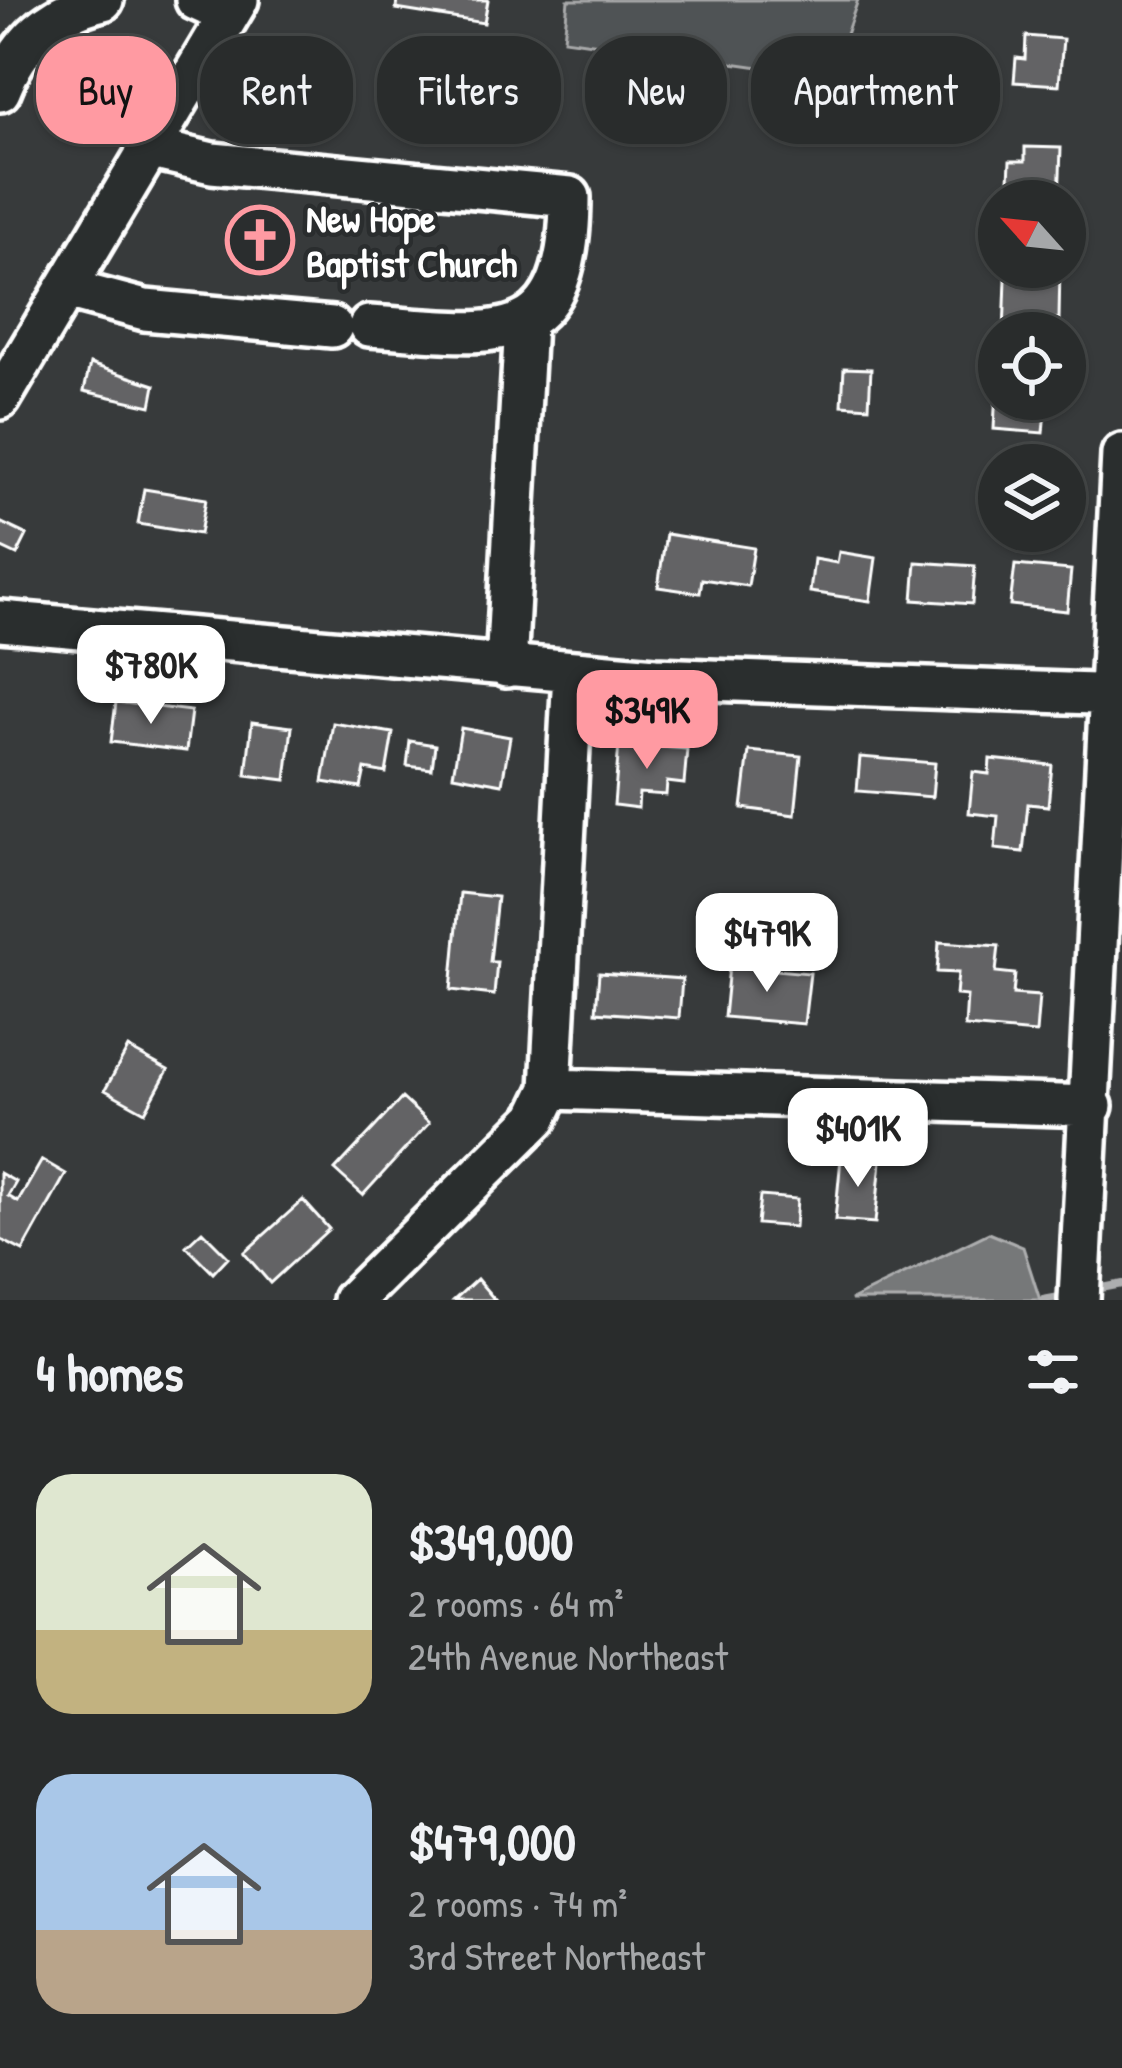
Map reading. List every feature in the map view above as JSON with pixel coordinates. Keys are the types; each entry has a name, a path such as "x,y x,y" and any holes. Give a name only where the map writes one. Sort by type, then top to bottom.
{"street":[{"path":"0,91 24,41 55,20 104,0"},
{"path":"0,399 148,148 221,5"},
{"path":"65,289 145,310 494,333 525,322 541,309 565,254 570,197 212,164 148,148"},
{"path":"506,667 525,322"},
{"path":"1079,1300 1116,695 1122,454"},
{"path":"0,621 574,672 1116,695"},
{"path":"353,1300 537,1118 551,1089 574,672"},
{"path":"551,1089 1092,1106"}],"shaded area":[{"path":"568,0 858,0 845,36 751,36 751,66 727,62 727,36 564,39"},
{"path":"989,1233 1023,1247 1040,1300 851,1300"}],"building":[{"path":"397,0 488,0 484,23 396,9"},
{"path":"1026,36 1063,39 1059,85 1014,82 1016,58 1025,59"},
{"path":"1025,147 1061,148 1060,180 1009,180 1010,161 1025,161"},
{"path":"1006,288 1060,288 1059,312 1005,312"},
{"path":"90,364 155,385 151,406 84,391"},
{"path":"844,368 871,369 869,407 842,405"},
{"path":"994,420 1044,420 1043,433 994,429"},
{"path":"144,489 206,499 200,534 138,524"},
{"path":"0,522 27,535 17,555 0,547"},
{"path":"666,534 754,548 748,586 702,579 700,593 658,587"},
{"path":"839,552 876,558 870,601 810,592 814,559 837,563"},
{"path":"916,562 975,566 972,604 913,600"},
{"path":"1015,565 1071,570 1067,611 1010,605"},
{"path":"116,702 191,711 186,751 111,742"},
{"path":"252,722 292,727 286,780 246,775"},
{"path":"333,723 393,733 386,773 365,769 361,788 323,782"},
{"path":"461,728 510,737 502,784 453,775"},
{"path":"410,741 435,745 432,769 407,766"},
{"path":"619,744 687,749 684,784 667,782 666,795 639,793 638,808 614,805"},
{"path":"749,751 801,756 795,815 742,808"},
{"path":"860,757 935,763 932,797 857,791"},
{"path":"990,759 1052,765 1048,806 1028,804 1023,852 995,849 998,816 969,813 973,772 989,774"},
{"path":"460,893 497,897 490,962 497,962 494,995 451,990"},
{"path":"939,942 999,946 996,972 1015,974 1013,994 1039,996 1036,1033 965,1027 967,996 956,995 958,973 937,972"},
{"path":"729,966 810,973 804,1024 724,1017"},
{"path":"599,973 682,979 679,1018 596,1012"},
{"path":"128,1048 168,1070 145,1112 105,1090"},
{"path":"402,1098 429,1123 363,1195 335,1170"},
{"path":"841,1158 881,1161 875,1223 835,1220"},
{"path":"42,1160 66,1174 23,1251 0,1239 0,1173 16,1182 8,1196 18,1202"},
{"path":"760,1196 797,1199 795,1227 757,1224"},
{"path":"303,1200 329,1229 270,1283 244,1253"},
{"path":"202,1231 228,1257 213,1273 186,1246"},
{"path":"477,1279 495,1300 454,1300"}],"waterway":[{"path":"1091,1290 1122,1284"},
{"path":"1043,1300 1065,1296"}],"place":[{"name":"New Hope Baptist Church","path":"260,240"}]}
